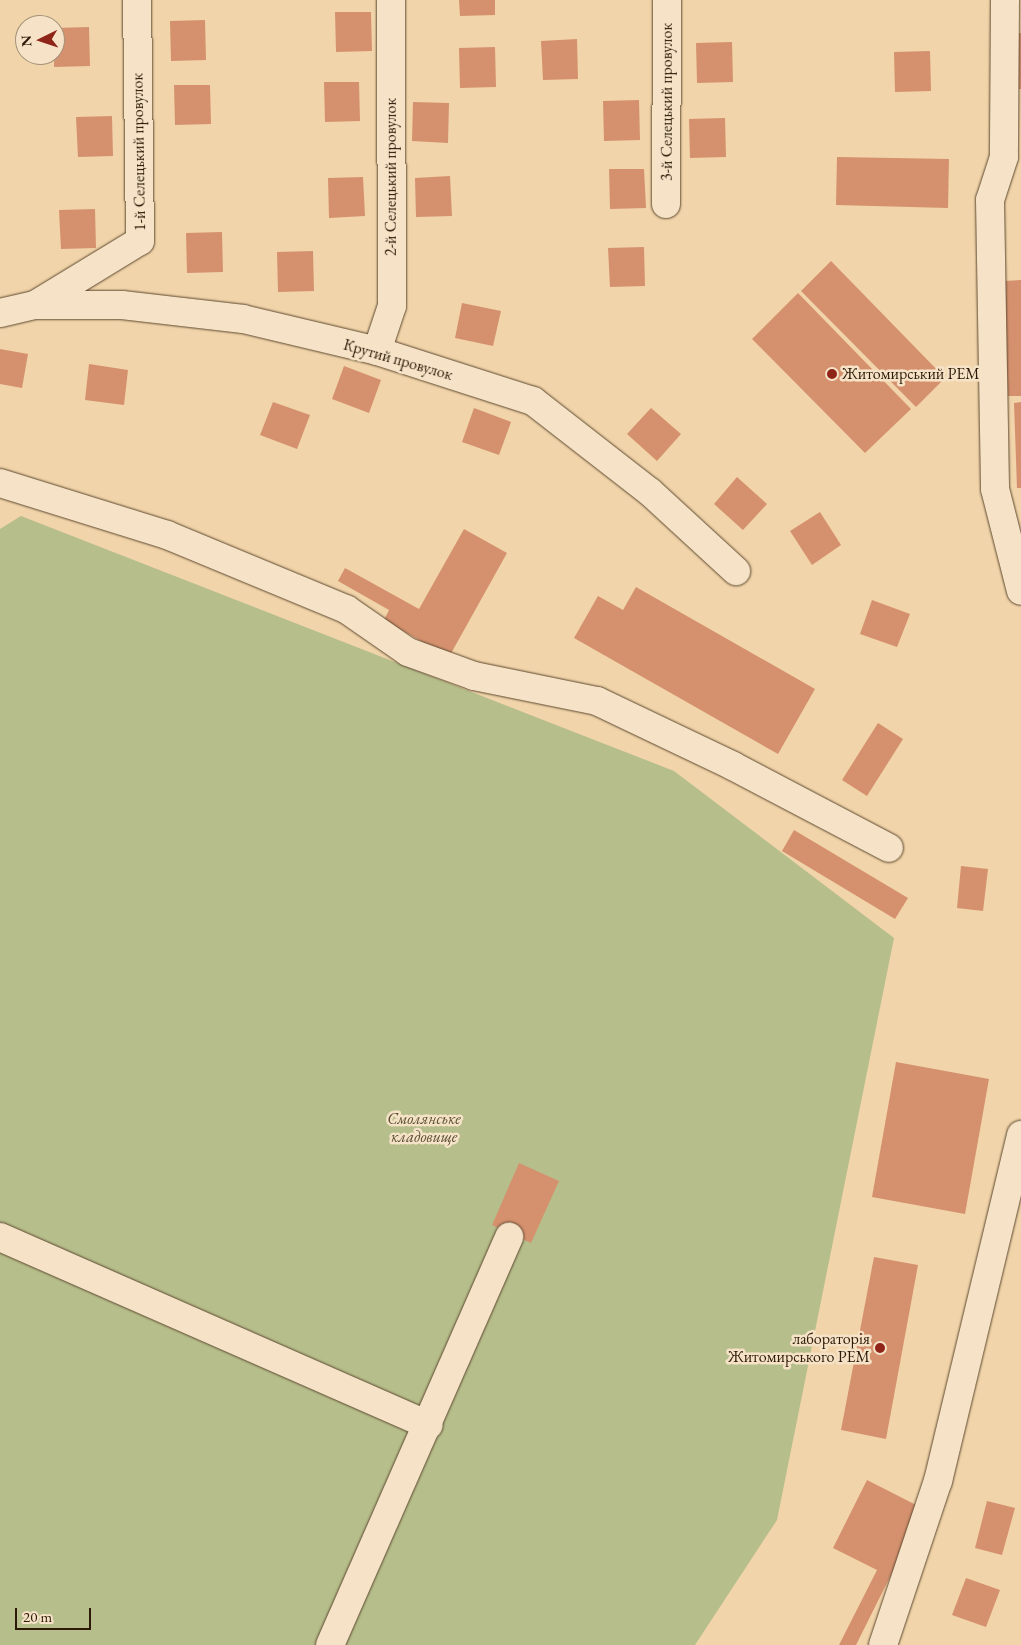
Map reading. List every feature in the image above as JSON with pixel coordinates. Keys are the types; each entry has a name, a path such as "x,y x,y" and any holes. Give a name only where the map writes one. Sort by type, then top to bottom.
{"street":[{"name":"1-й Селецький провулок","path":"35,305 140,241 137,0"},
{"name":"2-й Селецький провулок","path":"377,351 392,306 391,0"},
{"name":"3-й Селецький провулок","path":"666,204 667,0"},
{"path":"1005,0 1004,157 990,200 995,488 1021,590"},
{"name":"Крутий провулок","path":"0,313 35,305 122,305 243,319 377,351 533,401 650,492 736,571"},
{"path":"0,483 167,535 337,605 408,652 474,676 596,701 733,766 889,848"},
{"path":"883,1645 938,1481 1021,1136"},
{"path":"0,1237 429,1425"},
{"path":"330,1645 429,1425 510,1237"}],"green space":[{"name":"Смолянське кладовище","path":"21,516 674,771 894,938 777,1520 695,1645 0,1645 0,529"}],"building":[{"path":"459,0 495,0 495,15 460,16"},
{"path":"335,12 371,12 372,51 336,52"},
{"path":"205,20 206,60 171,61 170,21"},
{"path":"89,27 90,66 54,67 54,65 65,65 65,28"},
{"path":"1021,33 1021,89 1014,89 1013,34"},
{"path":"577,39 578,79 543,80 541,41"},
{"path":"732,42 733,82 697,83 696,43"},
{"path":"495,47 496,87 460,88 459,48"},
{"path":"930,51 931,91 895,92 894,52"},
{"path":"324,82 359,82 360,121 325,122"},
{"path":"174,85 210,85 211,124 175,125"},
{"path":"639,100 640,140 604,141 603,101"},
{"path":"413,102 449,103 448,143 412,141"},
{"path":"112,116 113,156 78,157 76,117"},
{"path":"725,118 726,157 690,158 689,119"},
{"path":"837,157 949,159 948,208 836,205"},
{"path":"609,169 644,169 646,208 610,209"},
{"path":"450,176 452,216 416,217 415,178"},
{"path":"363,177 365,216 329,218 328,178"},
{"path":"95,209 96,248 61,249 59,210"},
{"path":"222,232 223,272 187,273 186,233"},
{"path":"644,247 645,286 610,287 608,248"},
{"path":"313,251 314,291 278,292 277,252"},
{"path":"831,261 945,378 916,407 801,291"},
{"path":"1021,280 1021,396 1008,396 1004,281"},
{"name":"Житомирський РЕМ","path":"798,293 911,409 865,453 752,339"},
{"path":"462,303 501,311 493,346 455,338"},
{"path":"0,349 28,354 22,388 0,384"},
{"path":"89,364 128,370 124,405 85,400"},
{"path":"344,366 381,380 369,413 332,399"},
{"path":"273,402 310,415 297,449 260,435"},
{"path":"1021,402 1021,488 1017,488 1014,403"},
{"path":"474,408 511,422 499,455 462,442"},
{"path":"651,408 681,434 657,461 627,434"},
{"path":"737,477 767,504 743,530 714,504"},
{"path":"820,512 841,545 812,565 790,531"},
{"path":"464,529 507,553 449,657 384,620 389,610 338,581 345,568 419,609"},
{"path":"636,587 815,689 778,754 574,638 598,596 623,610"},
{"path":"872,600 910,614 897,647 860,634"},
{"path":"878,723 903,739 867,796 842,780"},
{"path":"794,830 908,898 895,919 782,851"},
{"path":"961,866 988,869 983,911 957,908"},
{"path":"896,1062 989,1079 965,1214 872,1197"},
{"path":"519,1163 559,1181 531,1243 492,1225"},
{"name":"лабораторія Житомирського РЕМ","path":"874,1257 918,1265 886,1439 841,1430"},
{"path":"867,1480 924,1509 856,1645 839,1645 877,1570 833,1548"},
{"path":"987,1501 1015,1508 1002,1555 975,1548"},
{"path":"966,1578 1000,1590 986,1627 952,1615"}],"place":[{"name":"Житомирський РЕМ","path":"832,374"},
{"name":"лабораторія Житомирського РЕМ","path":"880,1348"}]}
